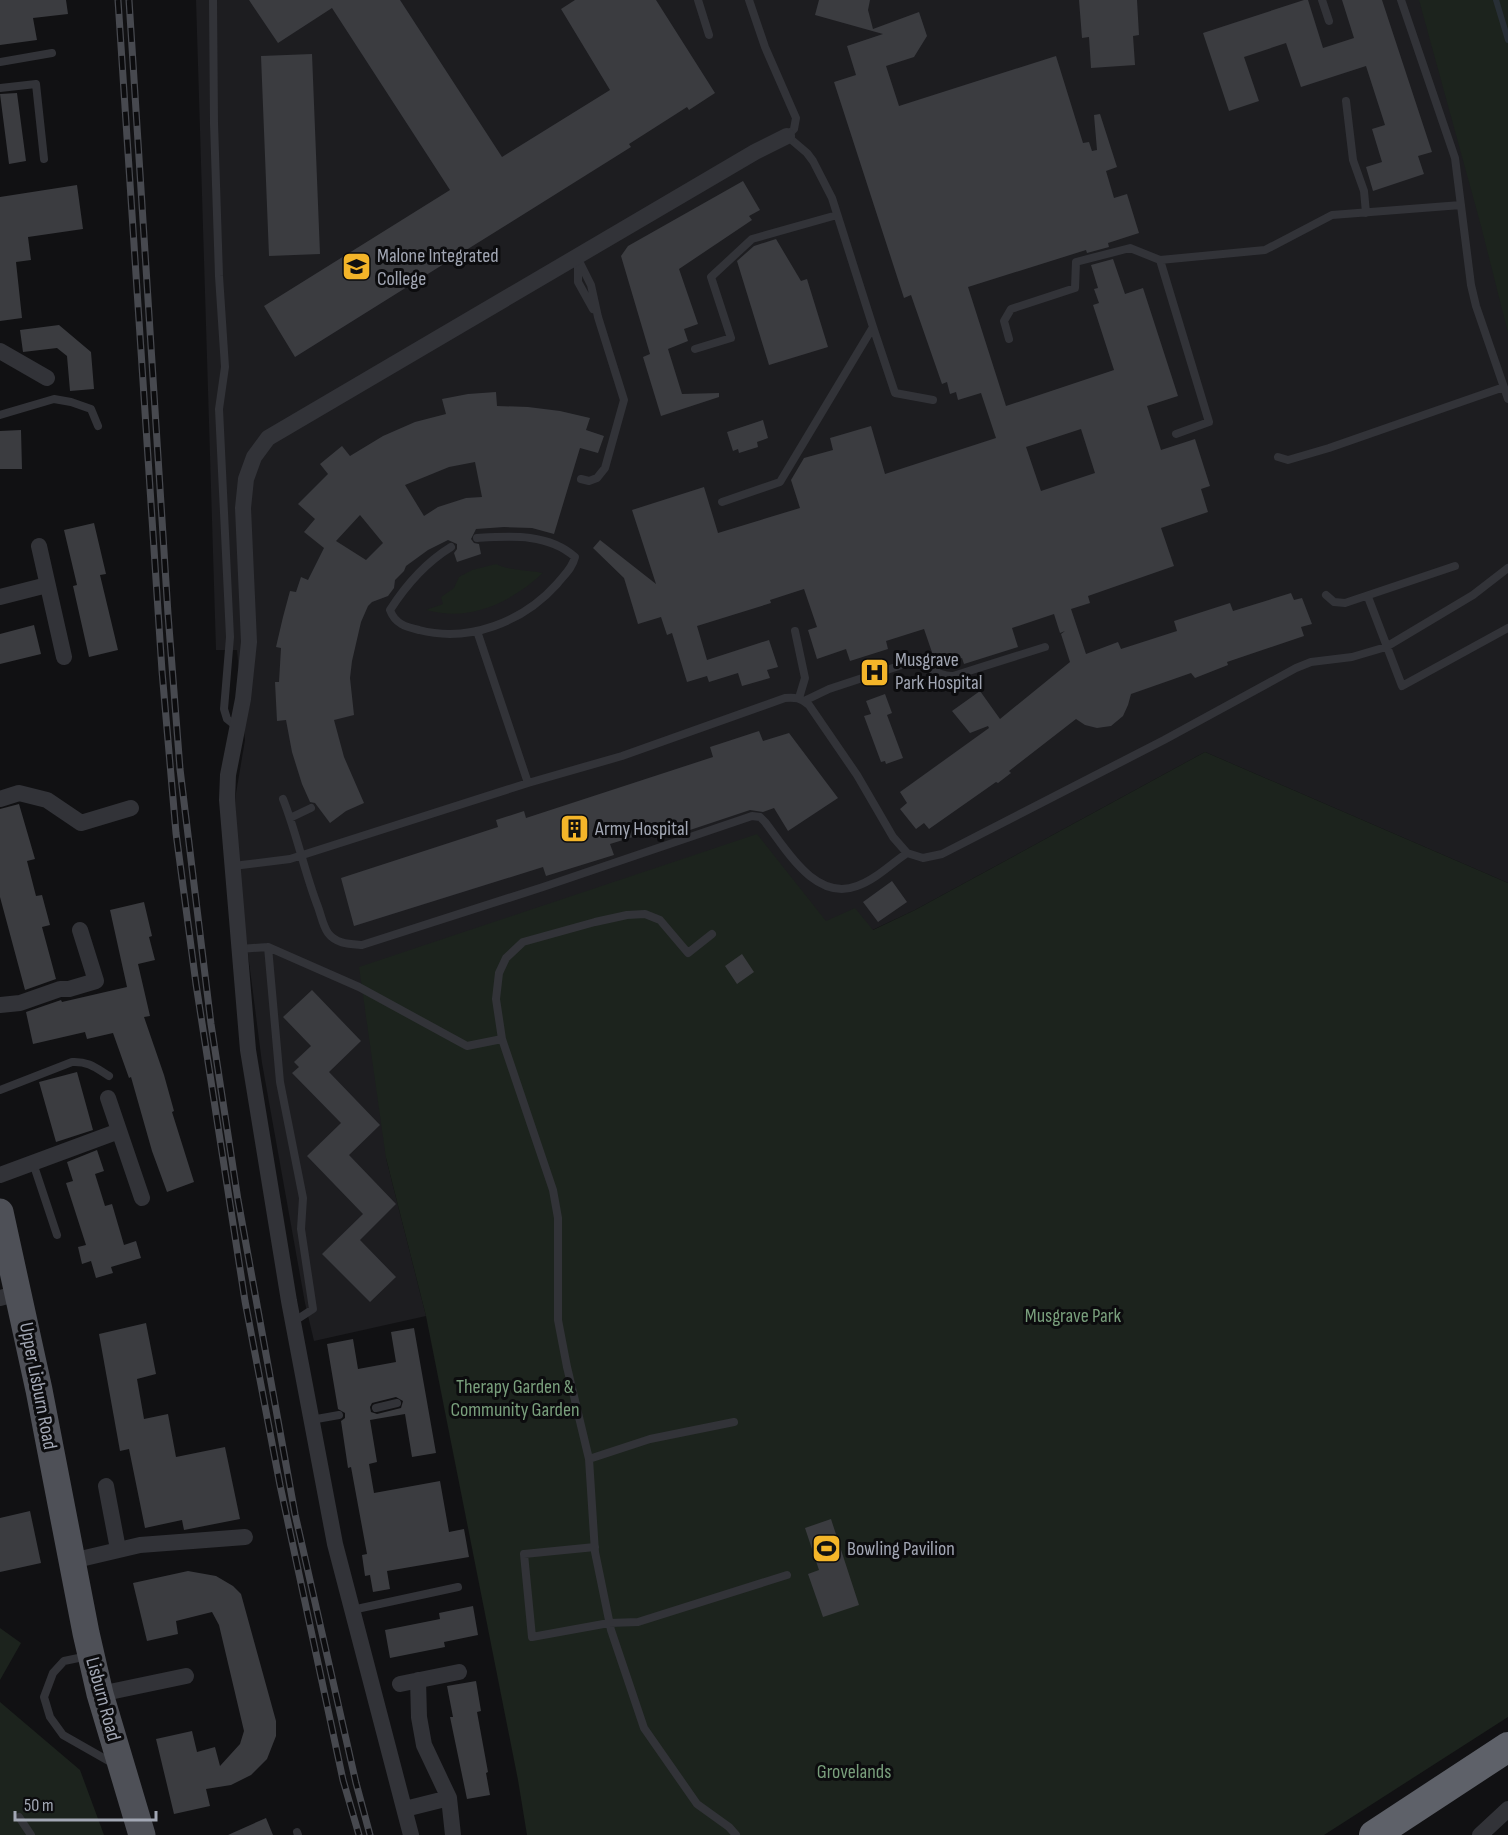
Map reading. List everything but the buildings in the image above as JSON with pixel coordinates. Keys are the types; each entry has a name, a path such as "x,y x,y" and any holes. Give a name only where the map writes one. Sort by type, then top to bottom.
{"highway":[{"path":"1374,1835 1508,1747"}],"main road":[{"name":"Upper Lisburn Road","path":"0,1212 9,1295 72,1562"},
{"name":"Lisburn Road","path":"72,1562 100,1694 142,1835"}],"street":[{"path":"411,1835 334,1544 293,1322 249,1050 227,801 228,775 243,699 249,642 243,508 246,478 254,457 268,438 755,152 787,136"},
{"path":"0,351 47,378"},
{"path":"39,546 64,657"},
{"path":"0,597 47,585"},
{"path":"0,800 19,794 47,800 81,823 131,808"},
{"path":"0,1005 20,1002 60,989 69,989 96,981 80,930"},
{"path":"108,1098 142,1198"},
{"path":"0,1175 119,1131"},
{"path":"106,1486 118,1549"},
{"path":"72,1562 140,1545 245,1537"},
{"path":"400,1684 459,1672"},
{"path":"100,1694 186,1676"},
{"path":"418,1680 419,1717 424,1744 449,1798 453,1835"},
{"path":"405,1809 449,1798"},
{"path":"1480,1835 1508,1809"}],"lane":[{"path":"213,0 219,276 225,367 219,409 230,637 224,709 227,719 238,728"},
{"path":"698,0 709,35"},
{"path":"749,0 765,47 796,118 794,129 787,136 813,161 832,198 895,393 933,400"},
{"path":"1322,0 1329,21"},
{"path":"1401,0 1455,158 1471,285 1508,399"},
{"path":"0,62 52,53"},
{"path":"0,88 36,84 44,159"},
{"path":"1346,101 1353,159 1364,191 1366,213"},
{"path":"1009,339 1004,321 1011,309 1074,288 1076,262 1130,248 1160,260 1265,250 1332,215 1461,205"},
{"path":"695,349 731,338 711,278 752,239 837,215"},
{"path":"577,257 578,282 598,317 624,400 605,468 597,478 589,481 581,479"},
{"path":"1160,260 1209,422 1176,434"},
{"path":"722,502 780,482 873,327"},
{"path":"1278,456 1288,460 1329,448 1504,387"},
{"path":"0,415 54,399 71,402 91,410 99,426"},
{"path":"451,547 421,570 390,610 393,618 403,626 448,634 477,631 495,626 543,599 573,566 574,557 551,542 524,537 477,538"},
{"path":"1326,595 1334,602 1345,603 1455,566"},
{"path":"795,631 805,678 801,699 857,775 893,837 907,853 923,858 942,854 1164,740 1296,668 1311,663 1352,657 1386,647 1473,595 1508,567"},
{"path":"1368,597 1402,686 1508,628"},
{"path":"477,631 528,783"},
{"path":"233,866 290,859 528,783 622,756 785,698 801,699 911,662 920,662 944,676 953,676 1045,647"},
{"path":"283,799 309,883 328,933 341,943 363,945 752,816 760,817 765,822 802,870 818,882 831,887 842,889 863,884 907,853"},
{"path":"290,818 311,808"},
{"path":"712,934 688,953 660,920 645,914 627,915 523,942 506,958 499,973 496,999 501,1039 553,1190 558,1218 558,1320 589,1459 595,1547 609,1623 644,1728 697,1804 729,1827 736,1835"},
{"path":"240,949 268,947 359,987 467,1046 501,1039"},
{"path":"268,947 280,1082 303,1198 301,1229 313,1309 293,1322"},
{"path":"0,1090 72,1062 82,1061 109,1076"},
{"path":"33,1163 57,1235"},
{"path":"376,1408 397,1403"},
{"path":"311,1420 339,1415"},
{"path":"589,1459 650,1439 734,1422"},
{"path":"595,1547 524,1554 532,1637 609,1623 638,1622 788,1575"},
{"path":"352,1610 458,1587"},
{"path":"91,1655 64,1661 53,1673 44,1697 50,1717 63,1735 122,1769"},
{"path":"19,1817 31,1835"}],"shaded area":[{"name":"Musgrave Park Hospital","path":"196,0 1438,0 1508,271 1508,883 1205,752 915,910 386,1158 426,1316 314,1341 305,1303 262,1063 242,907 233,811 245,740 237,650 216,650"}],"green space":[{"path":"1419,0 1508,0 1508,333 1481,226"},
{"path":"496,564 543,573 517,593 489,607 459,614 426,610 443,604 441,597 454,588 459,577 472,570"},
{"name":"Musgrave Park","path":"1205,752 1508,883 1508,1717 1324,1835 527,1835 426,1316 386,1158 359,967 757,834 826,921 855,908 873,930 915,910"},
{"path":"0,1628 21,1643 0,1680"},
{"path":"0,1702 80,1770 104,1835 0,1835"}],"waterway":[{"path":"1496,0 1508,40"}],"railway":[{"path":"118,0 162,671 176,833 196,984 245,1301 280,1485 343,1780 359,1835"},
{"path":"129,0 180,769 211,1024 238,1200 295,1514 356,1783 370,1835"}],"place":[{"name":"Malone Integrated College","path":"356,267"},
{"name":"Musgrave Park Hospital","path":"874,672"},
{"name":"Army Hospital","path":"574,829"},
{"name":"Bowling Pavilion","path":"826,1549"}],"park label":[{"name":"Therapy Garden & Community Garden","path":"515,1398"},
{"name":"Grovelands","path":"854,1772"}]}
